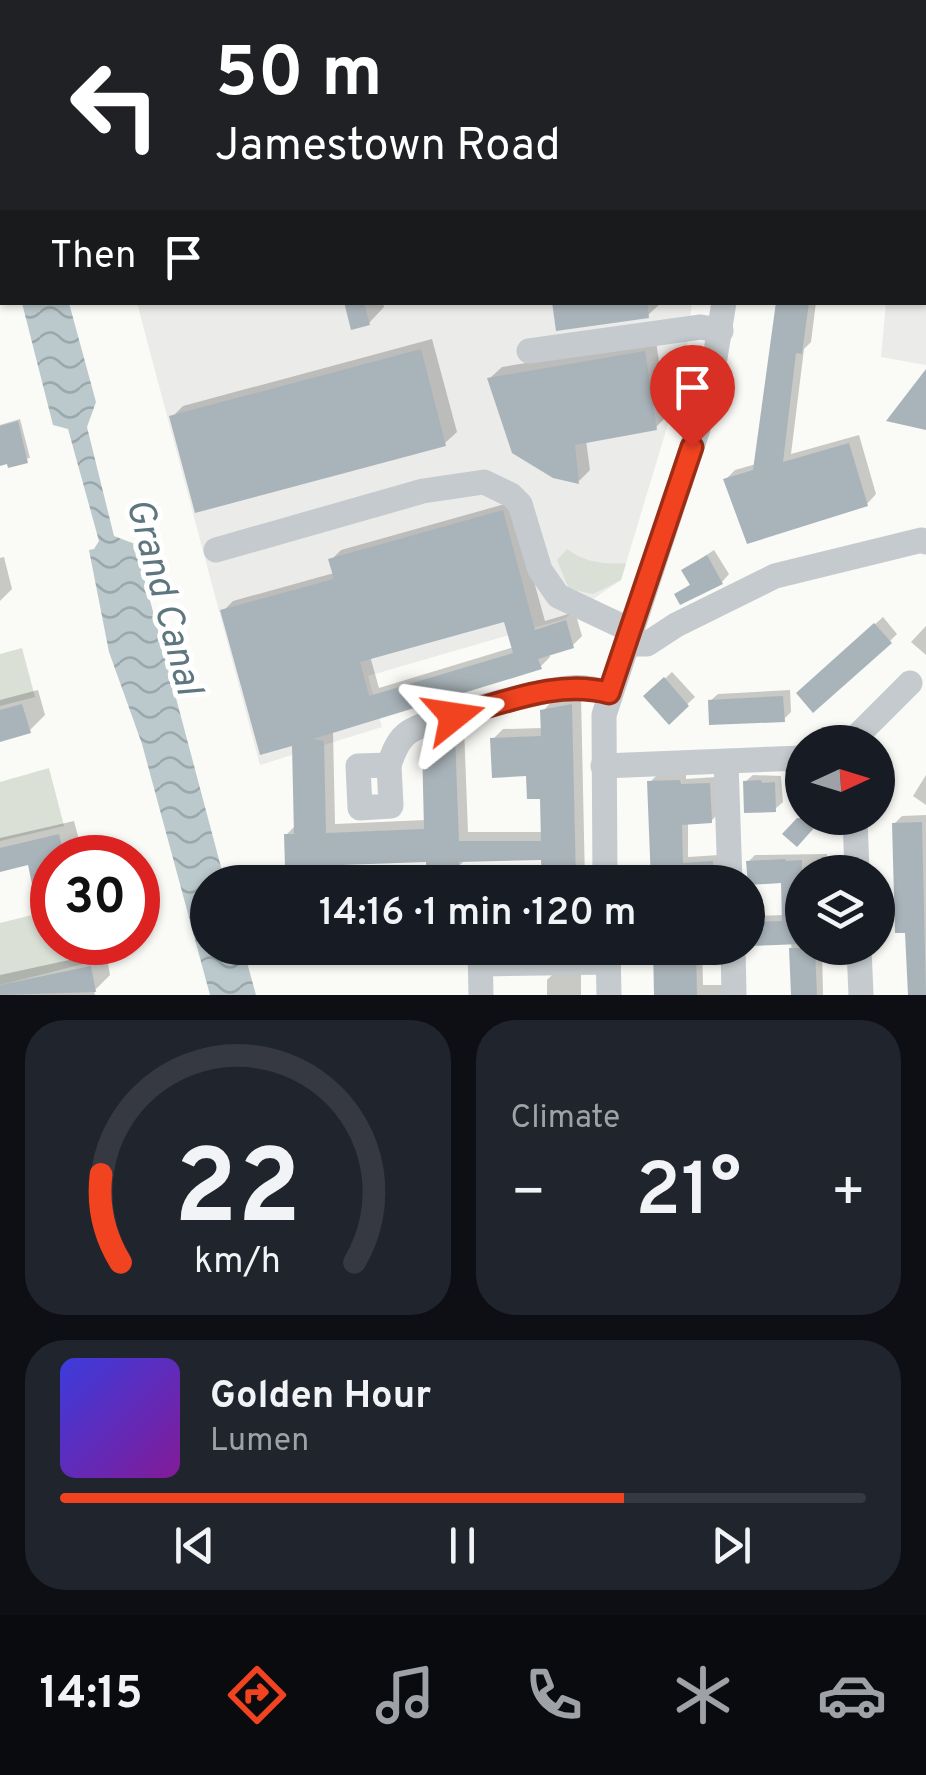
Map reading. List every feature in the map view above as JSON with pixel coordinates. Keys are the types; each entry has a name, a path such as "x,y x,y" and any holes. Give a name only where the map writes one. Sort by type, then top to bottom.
{"street":[{"path":"606,865 604,714 710,395 724,305"},
{"path":"529,351 701,327 721,332"},
{"path":"216,550 422,491 484,482 520,504 540,570 558,596 647,644 676,625 774,576 926,542"},
{"path":"868,725 910,684"},
{"path":"389,765 394,749 409,732 454,716 547,691 574,687 609,693"},
{"path":"603,766 785,759"},
{"path":"726,762 729,865"},
{"path":"481,965 482,995"},
{"path":"608,965 609,995"},
{"path":"733,965 734,995"},
{"path":"860,965 861,995"}],"shaded area":[{"path":"138,305 692,305 684,371 621,580 564,619 368,676 382,727 260,765"},
{"path":"886,305 926,305 926,365 881,357"},
{"path":"567,549 595,562 626,563 621,580 593,594 569,589 557,560"},
{"path":"22,648 35,697 0,706 0,654"},
{"path":"49,768 64,826 0,841 0,782"},
{"path":"30,916 30,965 79,965 0,985 0,923"}],"water":[{"path":"23,305 70,305 96,402 87,427 114,536 135,544 220,865 190,865 190,921 142,744 109,652 89,550 99,541 68,429 53,425"},
{"path":"202,965 248,965 256,995 210,995"}],"building":[{"path":"345,305 365,305 370,325 351,330"},
{"path":"552,305 647,305 649,318 556,331"},
{"path":"776,305 809,305 802,354 796,353 783,462 849,443 868,506 747,544 723,479 753,470"},
{"path":"421,349 446,446 195,513 169,416"},
{"path":"645,351 657,430 575,445 579,484 553,478 512,453 487,378"},
{"path":"926,369 926,430 886,421"},
{"path":"18,421 28,463 0,466 0,426"},
{"path":"503,510 535,630 566,620 574,648 538,659 542,669 313,739 324,741 326,833 424,829 422,744 455,736 459,841 541,841 540,799 527,799 526,776 492,778 490,738 541,736 540,710 572,704 576,865 541,865 541,860 459,862 459,865 285,865 284,834 294,834 292,746 260,755 220,610 334,579 328,559","holes":["504,622 513,653 369,696 360,662"]},
{"path":"707,555 723,584 680,605 674,594 690,585 681,570"},
{"path":"874,623 892,643 813,713 796,693"},
{"path":"664,677 689,706 669,725 643,696"},
{"path":"783,696 785,722 709,725 708,700"},
{"path":"22,704 31,733 0,742 0,710"},
{"path":"647,781 710,783 712,823 682,825 683,863 713,861 713,865 650,865"},
{"path":"743,781 775,782 776,812 744,813"},
{"path":"922,822 926,995 908,995 905,933 895,933 895,823"},
{"path":"785,831 785,835 808,835 797,847 782,834"},
{"path":"30,841 30,875 28,865 0,872 0,848"},
{"path":"785,859 785,945 765,945 765,922 782,921 781,883 765,884 765,865 746,865 746,861"},
{"path":"653,965 696,965 697,995 654,995"},
{"path":"790,965 816,965 817,995 791,995"},
{"path":"91,966 96,992 0,995 0,985"}],"route":[{"path":"454,716 547,691 574,687 609,693 692,447"}],"water label":[{"name":"Grand Canal","path":"162,597"}]}
